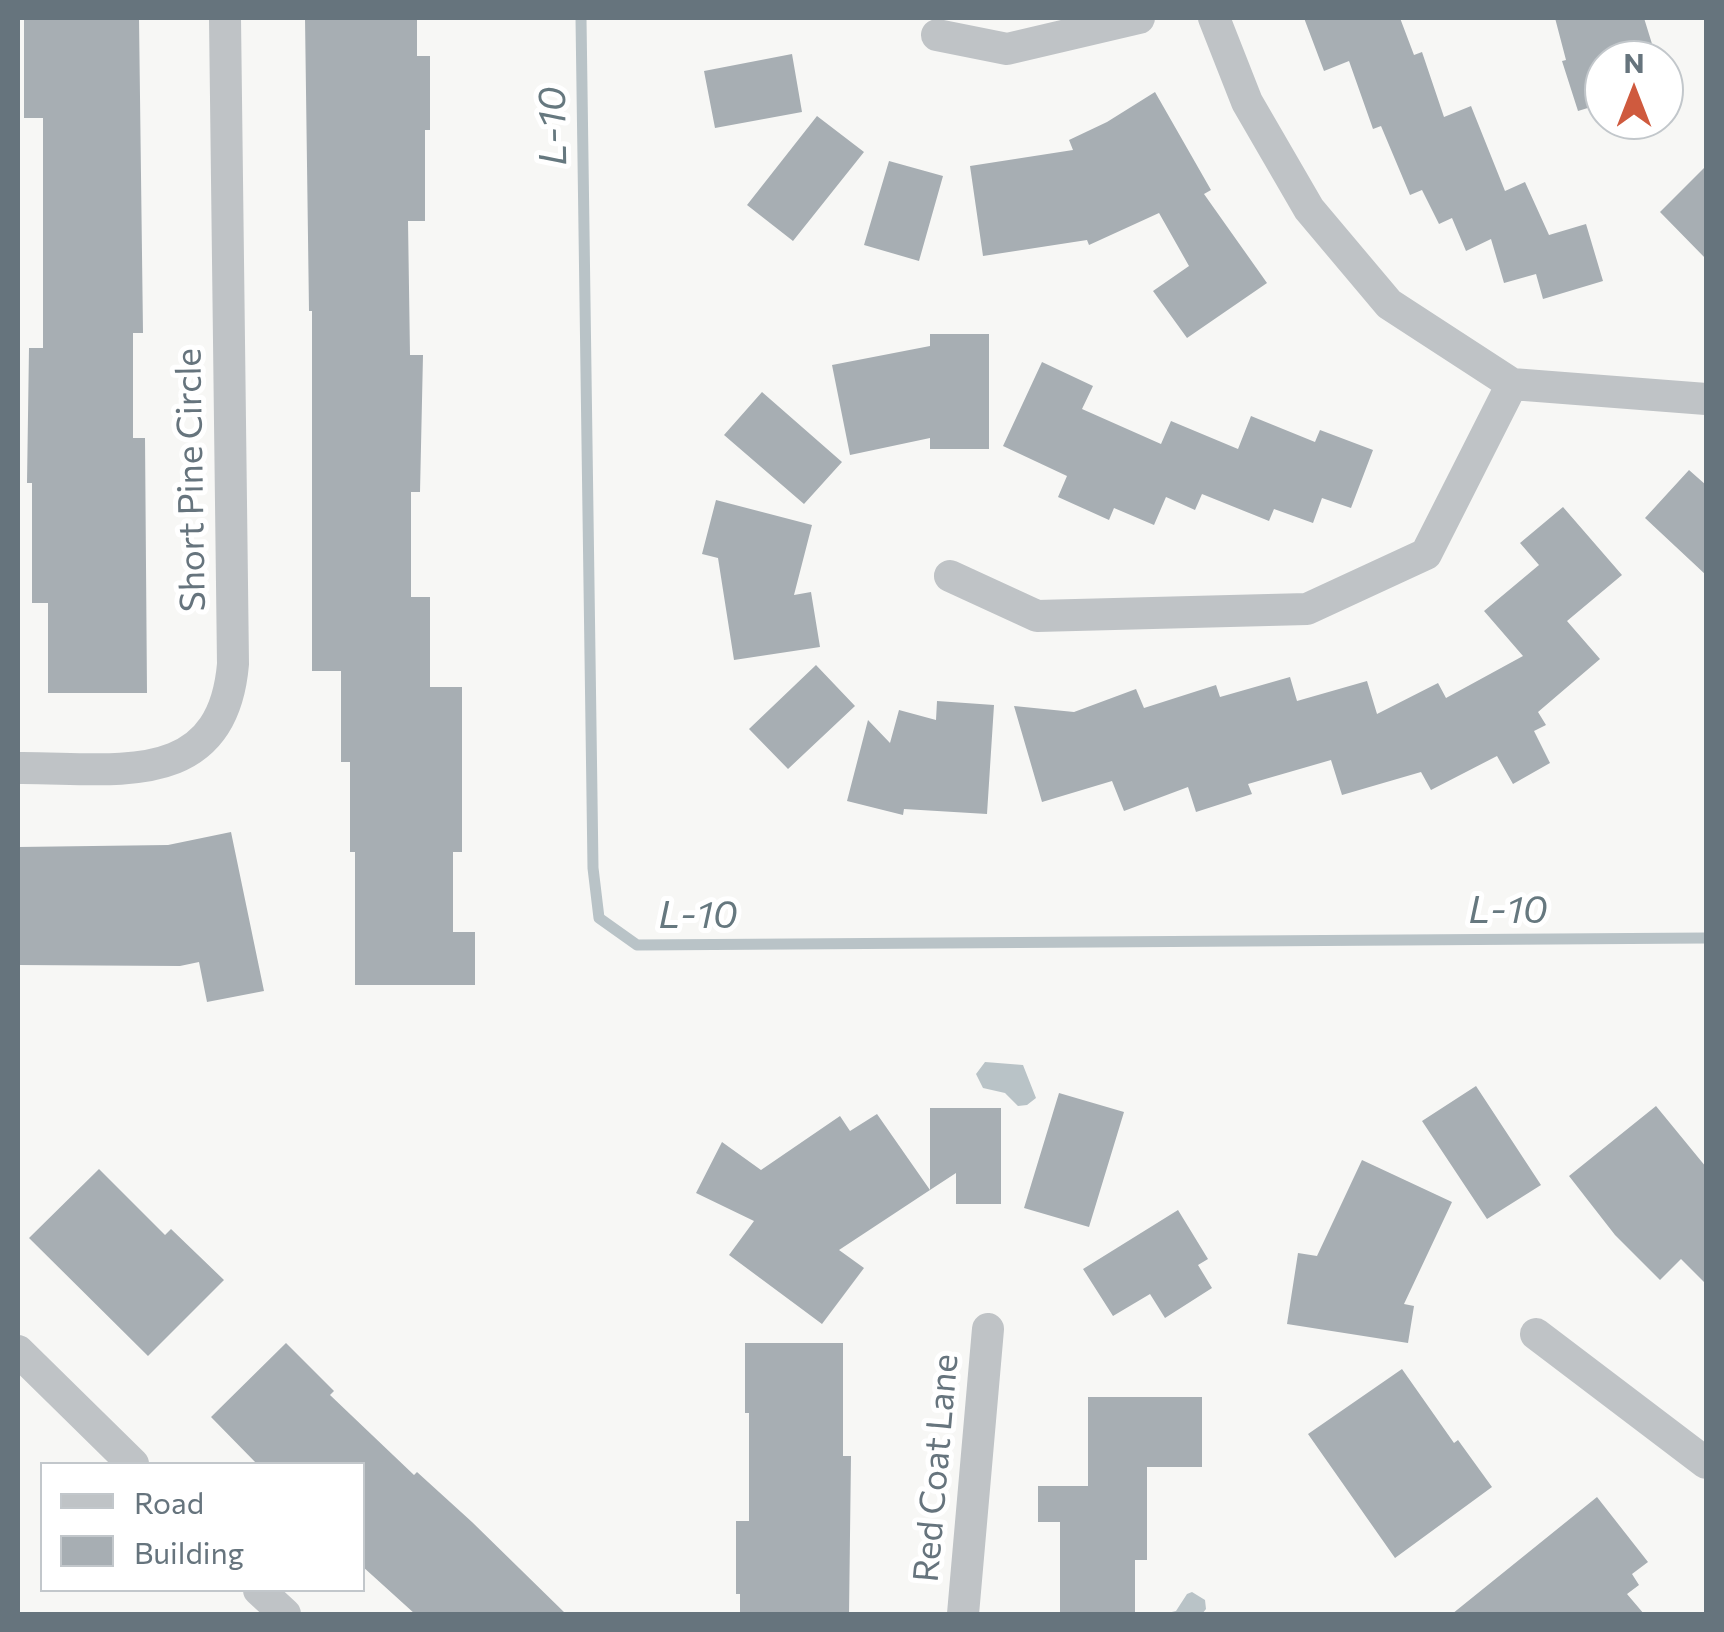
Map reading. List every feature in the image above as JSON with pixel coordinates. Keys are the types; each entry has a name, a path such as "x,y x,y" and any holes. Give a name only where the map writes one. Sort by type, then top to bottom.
{"street":[{"name":"Short Pine Circle","path":"18,768 157,764 196,748 221,719 229,698 233,664 225,18"},
{"path":"936,36 1007,48 1139,18"},
{"path":"1214,18 1247,102 1309,208 1389,304 1512,384 1706,399"},
{"path":"950,576 1037,616 1306,609 1426,554 1512,384"},
{"name":"Red Coat Lane","path":"963,1614 988,1329"},
{"path":"1536,1334 1706,1464"},
{"path":"18,1351 130,1462"},
{"path":"261,1592 285,1614"}],"shaded area":[{"path":"985,1062 1023,1065 1036,1098 1018,1106 1005,1093 983,1088 976,1074"},
{"path":"1192,1592 1205,1600 1202,1614 1163,1614 1176,1611"}],"building":[{"path":"24,18 139,18 143,333 133,333 133,438 145,438 147,693 48,693 48,603 32,603 32,483 27,483 29,348 43,348 43,118 24,118"},
{"path":"305,18 417,18 417,56 430,56 425,221 408,221 410,355 423,355 420,492 411,492 411,597 430,597 430,687 462,687 462,852 453,852 453,932 475,932 475,985 355,985 355,852 350,852 350,762 341,762 341,671 312,671 312,311"},
{"path":"1304,18 1400,18 1414,55 1422,52 1444,117 1471,106 1505,191 1525,182 1549,235 1586,224 1603,281 1543,299 1536,274 1504,283 1491,239 1466,251 1452,218 1439,224 1422,190 1410,195 1381,126 1373,129 1349,61 1324,71"},
{"path":"1555,18 1644,18 1651,40 1584,40 1584,109 1578,111 1562,61 1566,60"},
{"path":"792,54 802,112 715,128 704,71"},
{"path":"1155,92 1211,190 1204,194 1267,283 1187,338 1153,291 1189,266 1159,213 1089,245 1087,240 983,256 970,166 1073,150 1069,140"},
{"path":"817,116 864,152 793,241 747,205"},
{"path":"889,161 943,176 919,261 864,245"},
{"path":"1706,166 1706,259 1660,212"},
{"path":"930,334 989,334 989,449 930,449 930,438 850,455 832,365 930,346"},
{"path":"1042,362 1093,386 1082,409 1161,444 1171,421 1238,449 1251,416 1315,442 1320,430 1373,450 1351,508 1322,498 1313,523 1274,509 1269,521 1202,494 1195,510 1166,497 1154,525 1114,508 1109,520 1058,497 1067,476 1003,446"},
{"path":"762,392 842,462 804,504 724,435"},
{"path":"1689,470 1706,485 1706,575 1645,518"},
{"path":"716,500 812,525 794,595 811,592 820,647 734,660 718,558 702,554"},
{"path":"1563,507 1622,575 1567,621 1600,659 1538,712 1546,725 1534,731 1550,763 1513,784 1497,756 1431,790 1421,772 1342,795 1331,760 1248,784 1252,794 1196,812 1188,787 1124,811 1112,781 1042,802 1014,706 1074,712 1136,689 1144,708 1216,685 1220,697 1290,677 1297,701 1367,681 1377,714 1438,683 1446,698 1523,656 1484,611 1539,565 1520,543"},
{"path":"816,665 855,706 788,769 749,729"},
{"path":"937,701 994,705 987,814 904,809 903,815 847,801 868,720 890,743 899,710 936,720"},
{"path":"231,832 264,991 207,1002 199,962 180,966 18,965 18,847 168,845"},
{"path":"1476,1086 1541,1185 1487,1219 1422,1121"},
{"path":"1059,1093 1124,1112 1089,1227 1024,1208"},
{"path":"1656,1106 1706,1167 1706,1284 1681,1259 1660,1280 1615,1235 1569,1176"},
{"path":"930,1108 1001,1108 1001,1204 956,1204 956,1173 930,1190"},
{"path":"877,1114 930,1190 839,1250 864,1268 822,1324 729,1255 754,1221 696,1193 722,1142 761,1170 840,1116 850,1131"},
{"path":"1362,1160 1452,1202 1404,1304 1414,1306 1408,1343 1287,1324 1298,1253 1317,1256"},
{"path":"99,1169 165,1235 171,1229 224,1280 148,1356 29,1238"},
{"path":"1178,1210 1208,1259 1198,1265 1212,1288 1165,1318 1150,1294 1113,1316 1083,1269"},
{"path":"286,1343 334,1391 330,1395 414,1475 417,1472 472,1522 566,1614 415,1614 365,1569 365,1462 255,1462 211,1417"},
{"path":"745,1343 843,1343 843,1456 851,1456 849,1614 740,1614 740,1594 736,1594 736,1521 749,1521"},
{"path":"1402,1369 1454,1443 1458,1440 1492,1487 1395,1558 1308,1434"},
{"path":"1088,1397 1202,1397 1202,1467 1147,1467 1147,1560 1135,1560 1135,1614 1060,1614 1060,1522 1038,1522 1038,1486 1088,1486"},
{"path":"1597,1497 1648,1562 1632,1574 1639,1585 1627,1594 1644,1614 1452,1614"}],"waterway":[{"name":"L-10","path":"581,18 593,868 599,918 637,945 1706,938"}]}
